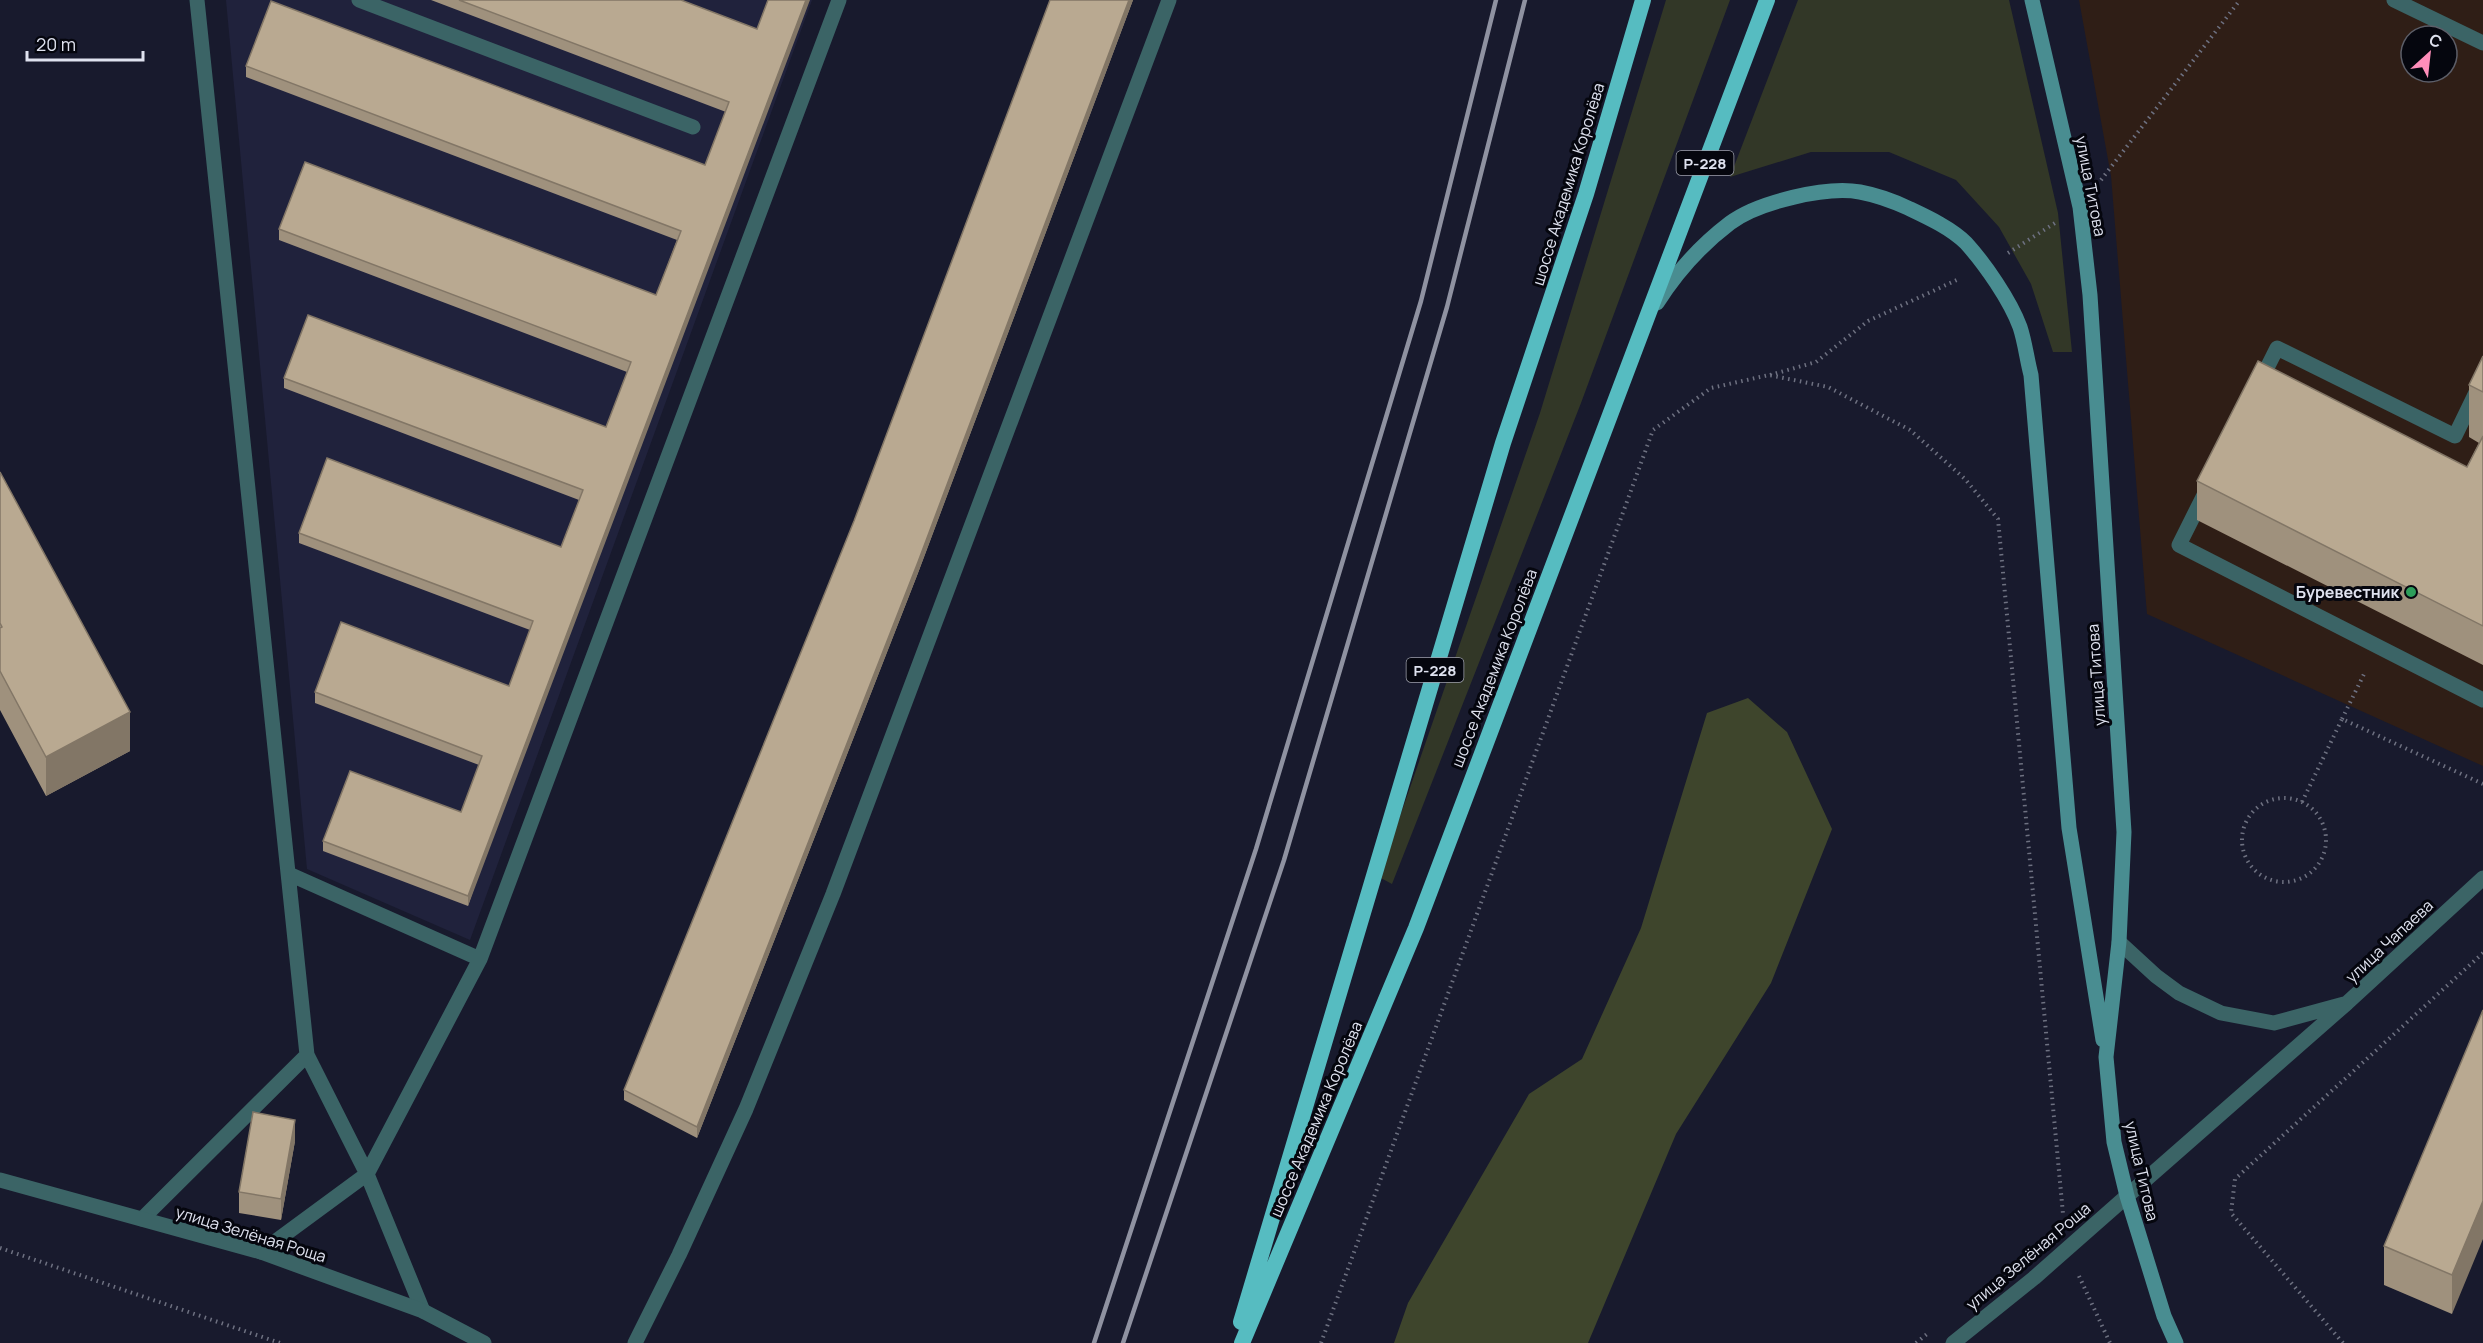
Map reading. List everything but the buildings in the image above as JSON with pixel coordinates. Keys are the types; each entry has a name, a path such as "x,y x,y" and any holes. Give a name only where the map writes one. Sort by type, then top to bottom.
{"highway":[{"name":"шоссе Академика Королёва","path":"1235,1343 1503,443 1586,194 1643,0"},
{"name":"шоссе Академика Королёва","path":"1242,1343 1416,928 1642,325 1767,0"}],"main road":[{"name":"улица Титова","path":"2032,0 2080,207 2090,295 2124,832 2119,942 2106,1057 2114,1142 2127,1196 2164,1316 2176,1343"},
{"path":"1642,325 1671,281 1705,245 1732,222 1777,201 1817,192 1859,191 1892,201 1927,217 1965,242 1997,285 2020,326 2031,375 2069,828 2106,1057"}],"street":[{"path":"197,0 308,1055 367,1174 423,1311"},
{"path":"359,0 693,127"},
{"path":"261,1252 367,1174 480,959 839,0"},
{"path":"635,1343 679,1255 746,1109 833,894 1169,0"},
{"path":"2394,0 2483,43"},
{"path":"2251,400 2277,348 2455,436 2483,378"},
{"path":"2215,472 2179,545 2483,700"},
{"path":"289,874 480,959"},
{"name":"улица Чапаева","path":"2119,942 2156,976 2179,993 2221,1013 2274,1023 2347,1003 2483,878"},
{"name":"улица Зелёная Роща","path":"1953,1343 2066,1250 2347,1003"},
{"path":"142,1219 308,1055"},
{"name":"улица Зелёная Роща","path":"0,1180 261,1252 423,1311 484,1343"}],"path":[{"path":"1320,1343 1653,430 1711,388 1816,362 1868,321 1984,267 2080,207 2240,0"},
{"path":"1769,375 1828,387 1910,430 1965,479 1998,519 2066,1250 2110,1343"},
{"path":"2302,802 2377,646"},
{"path":"2342,719 2483,784"},
{"path":"2289,798 2302,802 2313,810 2323,826 2326,846 2322,859 2304,878 2278,883 2254,871 2244,855 2242,835 2246,822 2263,803 2289,798"},
{"path":"2343,1343 2231,1212 2235,1179 2483,953"},
{"path":"0,1248 280,1343"}],"shaded area":[{"path":"226,0 812,0 470,940 307,869"},
{"path":"2079,0 2483,0 2483,766 2147,614 2111,176"}],"green space":[{"path":"1666,0 1730,0 1581,403 1392,884 1379,877 1540,413"},
{"path":"1798,0 2009,0 2058,213 2072,352 2053,352 2031,284 1999,227 1956,180 1889,152 1811,152 1730,177"},
{"path":"1748,698 1787,732 1832,829 1771,983 1676,1134 1588,1343 1394,1343 1408,1303 1529,1094 1582,1059 1641,928 1707,713"}],"railway":[{"path":"1094,1343 1256,849 1421,301 1496,0"},
{"path":"1123,1343 1284,860 1447,307 1525,0"}],"place":[{"name":"Буревестник","path":"2411,592"}]}
